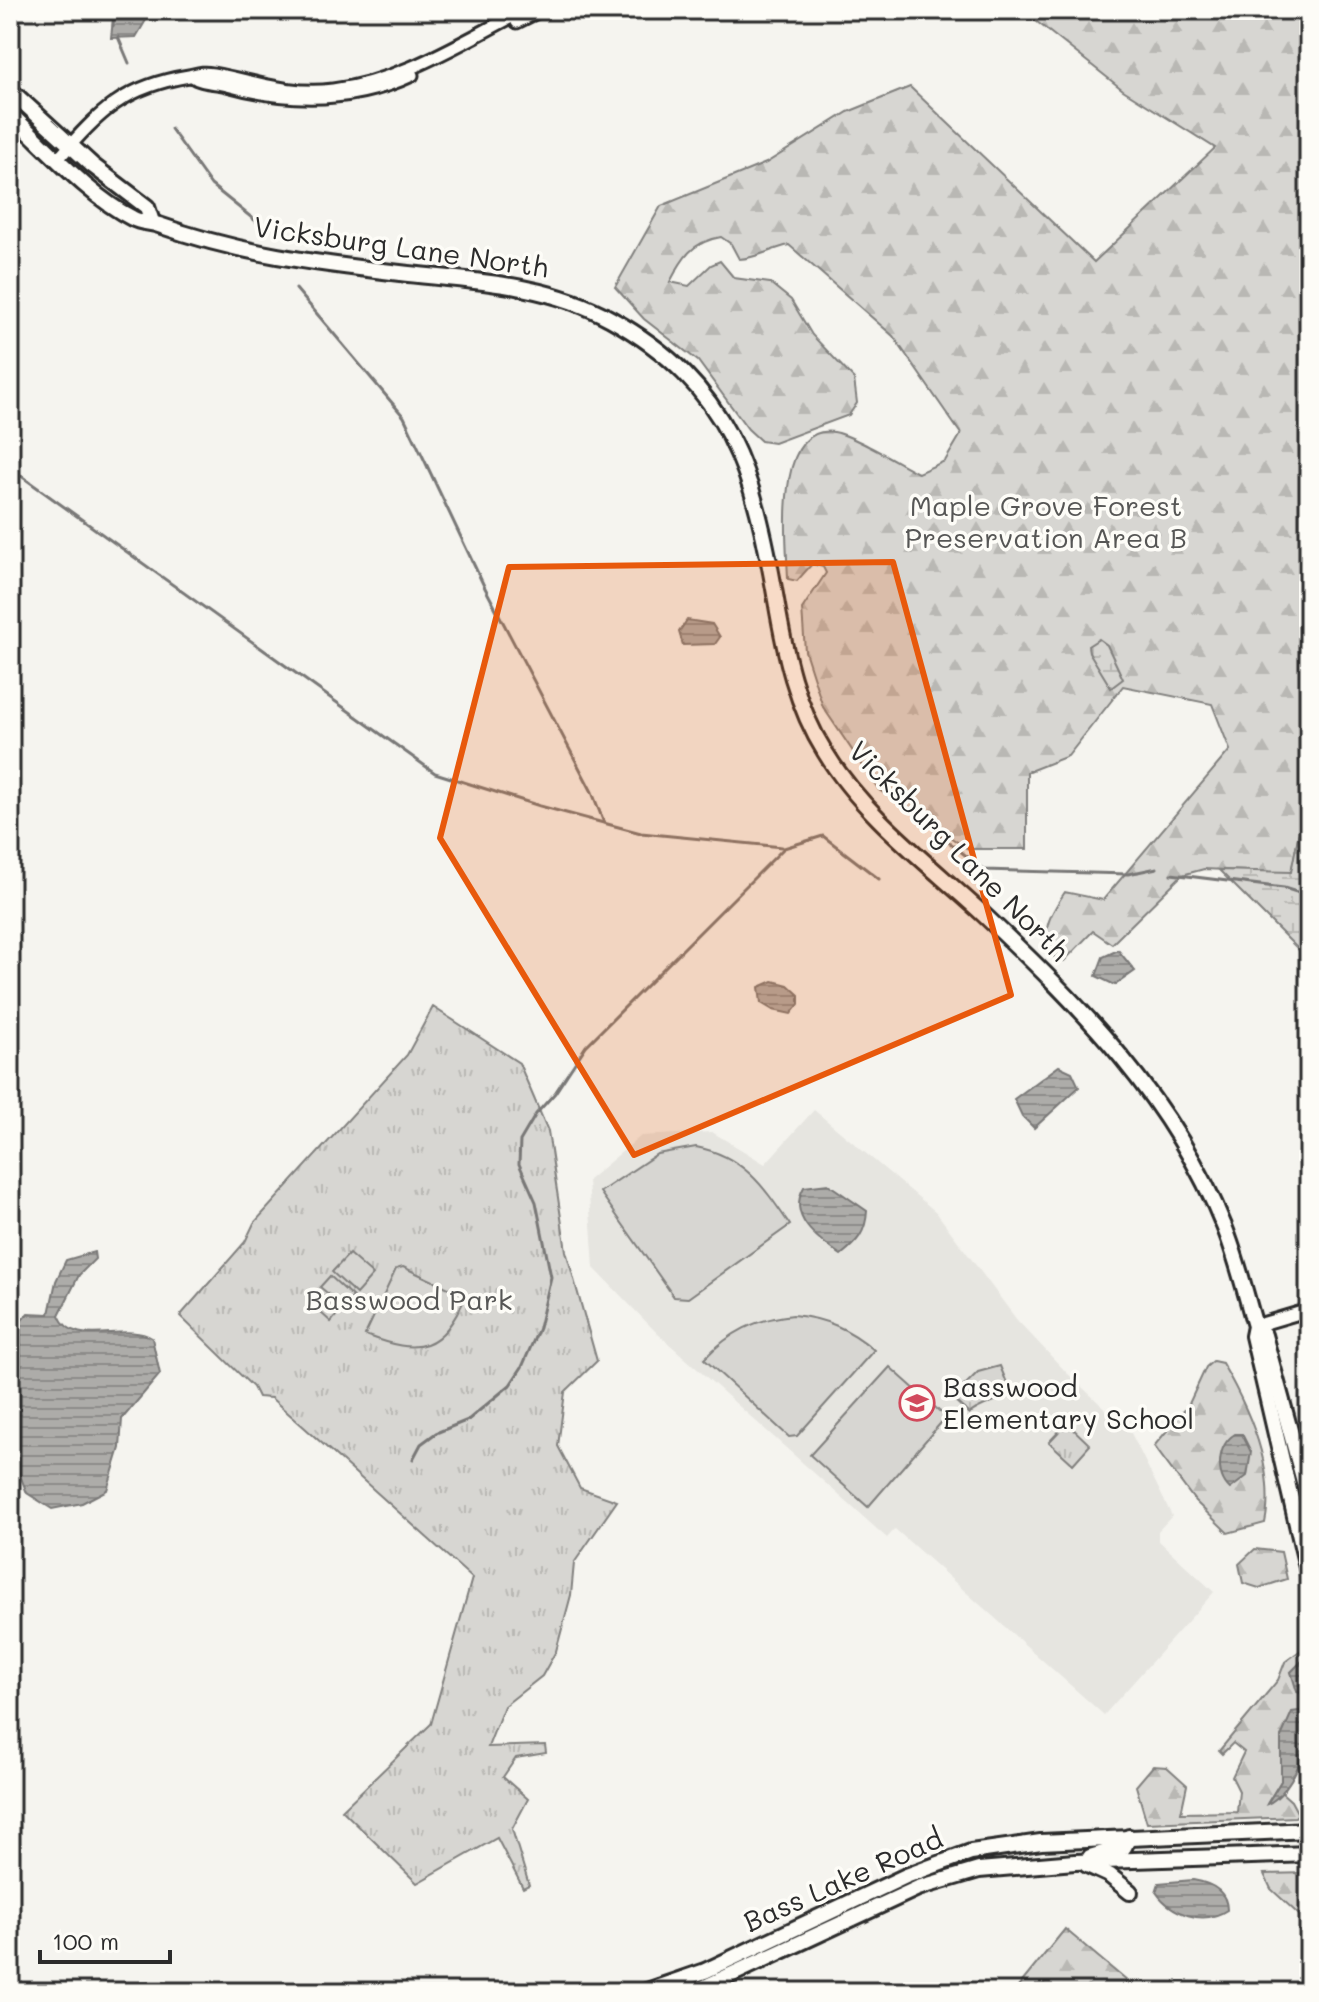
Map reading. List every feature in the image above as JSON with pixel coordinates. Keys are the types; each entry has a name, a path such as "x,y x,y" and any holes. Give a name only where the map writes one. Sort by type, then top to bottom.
{"main road":[{"name":"Vicksburg Lane North","path":"10,90 113,183 147,207 152,222"},
{"name":"Vicksburg Lane North","path":"10,114 116,209 138,222 152,222 208,244 252,253 507,285 555,295 610,318 672,361 722,421 751,481 796,690 821,746 851,788 1078,1006 1149,1091 1183,1143 1224,1226 1255,1326 1264,1335 1309,1500"},
{"name":"Vicksburg Lane North","path":"1255,1326 1253,1336 1309,1576"},
{"name":"Bass Lake Road","path":"644,1992 733,1959 941,1861 993,1847 1129,1837 1309,1830"},
{"path":"1075,1862 1124,1847 1129,1837"},
{"name":"Bass Lake Road","path":"694,1992 937,1881 1007,1866 1309,1854"},
{"path":"1198,1858 1239,1864 1309,1861"},
{"path":"1075,1862 1109,1875 1130,1892"}],"street":[{"path":"59,158 113,102 136,88 158,80 192,76 200,72 258,86 306,91 363,84 409,68 525,10"},
{"path":"192,76 283,98 343,97 396,83 541,10"},
{"path":"1255,1326 1309,1310"}],"highlighted area":[{"path":"893,562 1011,995 634,1155 440,838 509,567"}],"shaded area":[{"path":"114,10 152,10 136,37 111,38"},
{"path":"687,620 712,624 720,637 715,644 683,645 679,632"},
{"path":"1118,950 1135,971 1115,985 1096,976 1103,957"},
{"path":"773,981 788,985 799,995 799,1004 791,1014 773,1010 761,1003 759,987"},
{"path":"1059,1066 1072,1072 1079,1087 1034,1128 1022,1116 1014,1099"},
{"name":"Basswood Elementary School","path":"814,1110 936,1212 1017,1320 1067,1373 1131,1433 1172,1516 1158,1531 1158,1540 1214,1592 1104,1715 895,1529 887,1538 657,1333 594,1268 588,1180 641,1136 712,1132 765,1164"},
{"path":"828,1184 867,1211 860,1236 841,1255 814,1234 799,1208 804,1187"},
{"path":"94,1252 95,1259 79,1275 59,1315 66,1326 87,1334 128,1332 152,1338 160,1374 122,1419 120,1448 107,1490 82,1503 52,1509 27,1493 10,1450 10,1334 28,1313 49,1314 56,1281 66,1260"},
{"path":"1235,1434 1242,1434 1251,1452 1247,1476 1230,1489 1222,1476 1220,1460 1225,1445"},
{"path":"1305,1658 1309,1662 1307,1695 1297,1692 1291,1672"},
{"path":"1306,1710 1308,1733 1300,1762 1285,1788 1267,1804 1281,1781 1281,1737 1292,1712"},
{"path":"1193,1880 1217,1889 1224,1897 1227,1910 1208,1917 1188,1915 1170,1906 1156,1892 1159,1883"}],"green space":[{"name":"Maple Grove Forest Preservation Area B","path":"1022,10 1309,10 1309,782 1291,873 1204,869 1182,875 1112,944 1093,931 1064,961 1056,960 1047,933 1050,917 1065,892 1103,900 1230,750 1212,704 1123,686 1068,756 1027,772 1027,849 968,849 879,790 823,707 805,651 802,609 826,573 823,567 812,564 797,581 788,579 786,515 792,466 801,447 814,435 834,432 863,443 918,473 945,461 961,434 893,336 789,245 739,259 731,244 721,237 711,239 690,252 670,282 689,286 711,265 720,261 734,278 770,283 791,300 812,335 854,379 857,403 849,415 774,443 761,441 748,429 698,361 644,319 615,287 661,206 766,163 848,112 910,87 1094,262 1215,148 1123,90"},
{"path":"1099,639 1107,645 1123,679 1111,688 1089,652 1088,646"},
{"path":"1309,782 1309,960 1219,870 1291,872"},
{"name":"Basswood Park","path":"433,1007 519,1063 548,1131 566,1251 597,1361 565,1392 558,1446 580,1488 617,1501 574,1563 571,1595 556,1651 542,1676 504,1706 488,1747 545,1745 546,1753 516,1758 503,1777 528,1799 512,1829 529,1885 523,1888 497,1838 417,1883 342,1810 431,1724 472,1578 271,1398 258,1397 253,1387 180,1316 245,1242 254,1223 407,1055"},
{"path":"696,1147 727,1158 751,1175 790,1225 688,1298 674,1297 600,1192 657,1154"},
{"path":"349,1254 373,1275 356,1294 332,1272"},
{"path":"403,1267 466,1296 447,1328 427,1344 400,1346 365,1335 396,1269"},
{"path":"330,1276 353,1297 344,1307 320,1287"},
{"path":"317,1290 340,1311 331,1322 308,1301"},
{"path":"793,1315 836,1326 874,1350 797,1436 789,1437 704,1359 744,1328"},
{"path":"1213,1361 1222,1363 1242,1400 1258,1440 1267,1482 1265,1523 1228,1533 1195,1501 1154,1446 1188,1406 1206,1367"},
{"path":"1000,1366 1011,1393 969,1414 952,1398 978,1372"},
{"path":"890,1367 946,1417 868,1507 810,1455"},
{"path":"1067,1423 1090,1445 1073,1464 1049,1442"},
{"path":"1255,1549 1281,1552 1287,1579 1259,1588 1243,1583 1239,1564"},
{"path":"1301,1650 1305,1658 1291,1672 1306,1695 1309,1693 1309,1714 1306,1710 1281,1748 1281,1781 1267,1804 1281,1792 1291,1801 1298,1814 1295,1817 1147,1823 1136,1786 1153,1766 1167,1767 1187,1785 1181,1813 1237,1812 1239,1791 1232,1777 1244,1752 1233,1743 1222,1754 1219,1751 1278,1680 1285,1662"},
{"path":"1309,1873 1309,1924 1271,1889 1264,1874"},
{"path":"1065,1929 1140,1992 1014,1992"}],"waterway":[{"path":"113,26 114,10"},
{"path":"118,37 129,63"},
{"path":"171,129 211,185 257,222"},
{"path":"296,289 404,417 484,586 592,792 604,823"},
{"path":"10,468 435,773 641,833 782,847"},
{"path":"935,831 984,870 1128,874 1157,868"},
{"path":"413,1459 421,1444 436,1433 468,1420 510,1385 522,1367 539,1328 551,1277 536,1202 519,1164 520,1141 586,1046 784,848 823,836 879,879"},
{"path":"1171,874 1284,888 1309,896"}],"place":[{"name":"Basswood Elementary School","path":"917,1403"}]}
